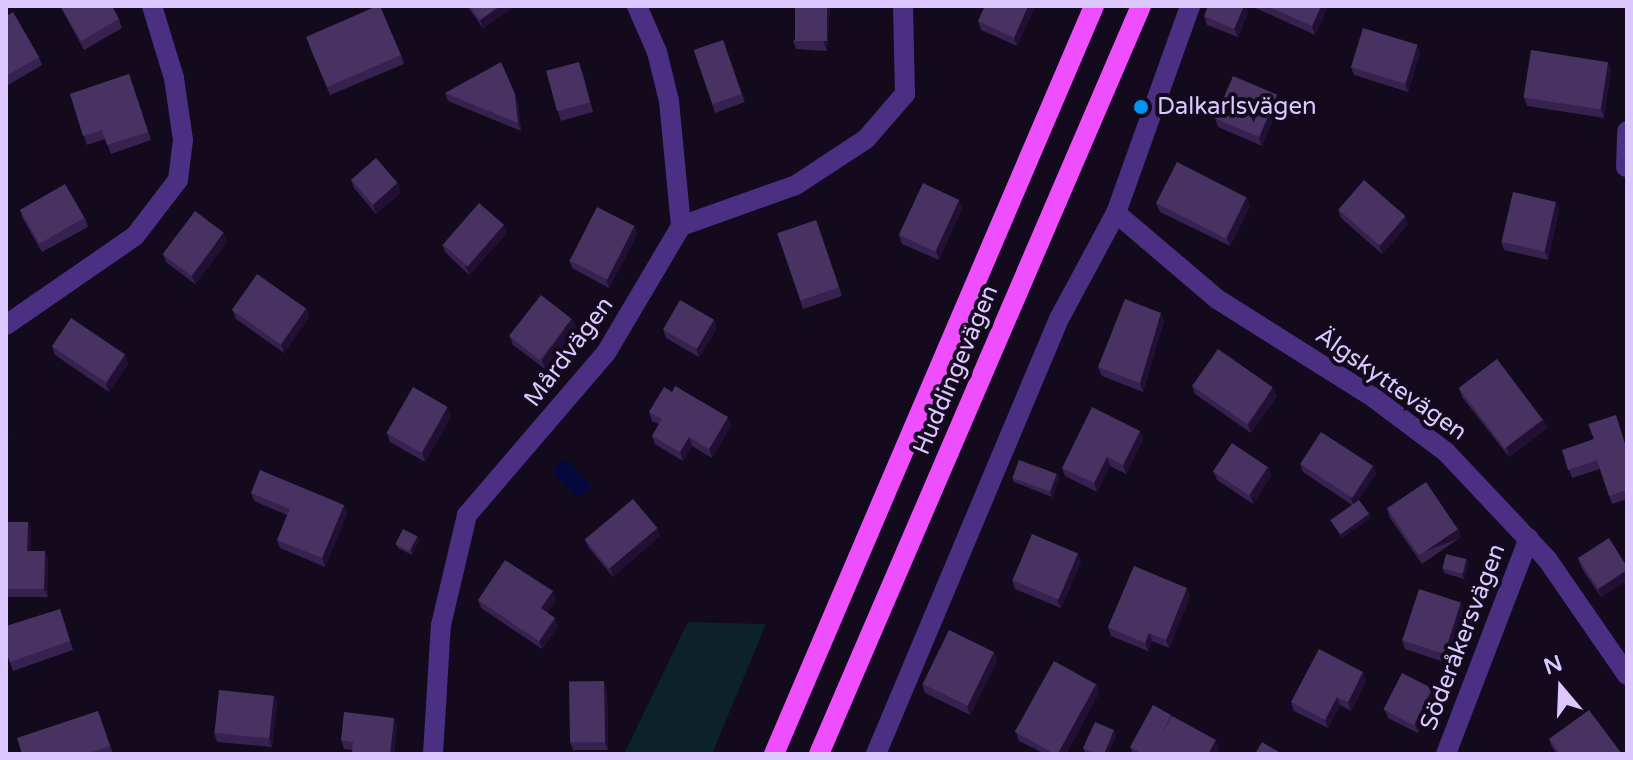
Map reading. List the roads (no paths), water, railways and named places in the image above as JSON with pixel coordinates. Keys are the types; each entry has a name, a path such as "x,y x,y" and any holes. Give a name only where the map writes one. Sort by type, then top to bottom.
{"main road":[{"name":"Huddingevägen","path":"774,754 1094,6"},
{"name":"Huddingevägen","path":"819,754 1141,6"}],"street":[{"path":"6,325 135,236 178,180 183,140 174,78 152,6"},
{"path":"637,6 657,52 669,101 681,226 796,185 866,139 905,94 903,6"},
{"path":"876,754 1060,317 1116,213 1190,6"},
{"path":"1626,167 1627,131"},
{"name":"Älgskyttevägen","path":"1116,213 1217,299 1374,398 1446,452 1529,538 1627,675"},
{"name":"Mårdvägen","path":"433,754 441,625 467,515 606,353 681,226"},
{"name":"Söderåkersvägen","path":"1446,754 1529,538"}],"place":[{"name":"Dalkarlsvägen","path":"1141,107"}]}
